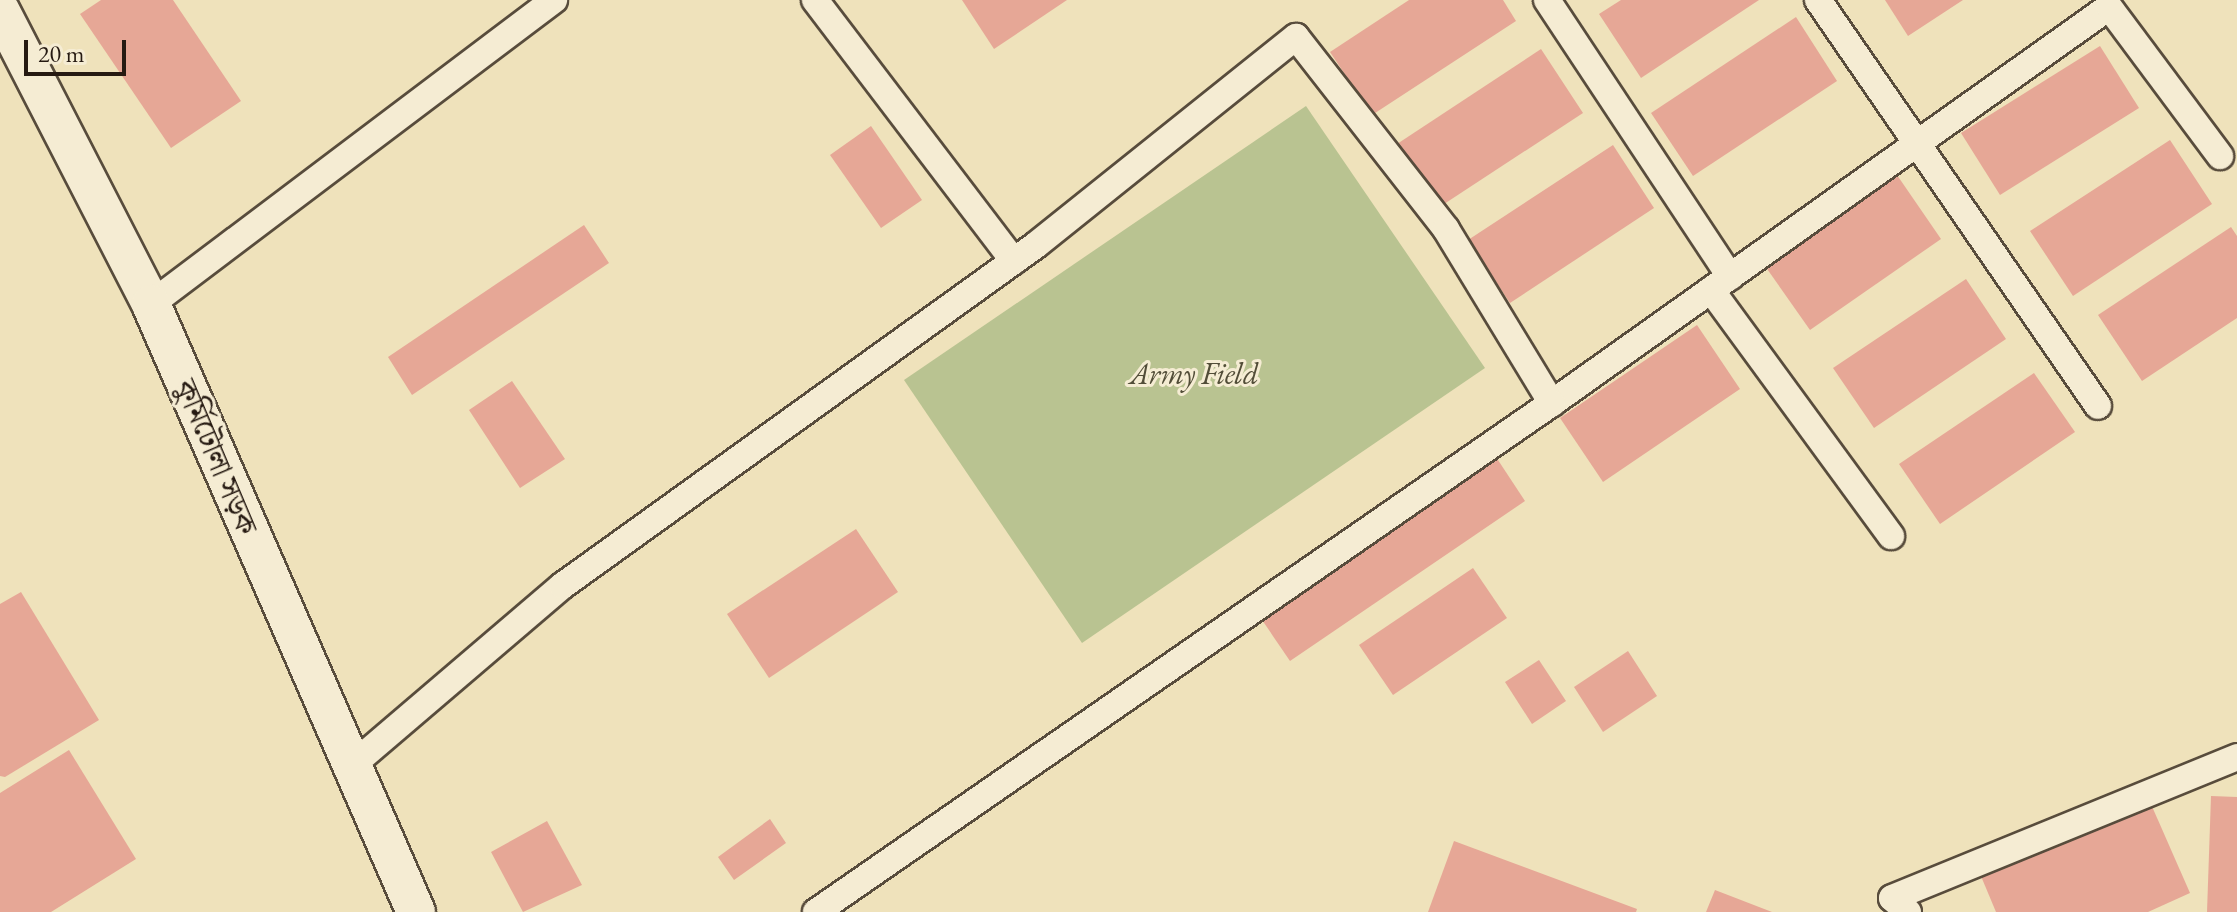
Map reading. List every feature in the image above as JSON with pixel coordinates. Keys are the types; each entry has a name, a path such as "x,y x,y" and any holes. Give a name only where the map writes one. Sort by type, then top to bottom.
{"street":[{"path":"151,304 554,0"},
{"path":"815,0 1014,261"},
{"path":"1547,0 1721,283 1891,536"},
{"path":"1818,0 1913,146 2098,406"},
{"path":"816,912 1552,403 2109,7 2220,156"},
{"name":"কুর্মিটোলা সড়ক","path":"0,10 151,304 349,768 416,912"},
{"path":"349,768 562,586 1014,261 1296,37 1446,229 1552,403"},
{"path":"1908,912 1892,898 2237,757"}],"green space":[{"name":"Army Field","path":"1306,106 1485,368 1082,643 904,380"}],"building":[{"path":"101,0 173,0 241,101 171,148 80,14"},
{"path":"962,0 1067,0 994,49"},
{"path":"1409,0 1503,0 1516,21 1372,115 1330,52"},
{"path":"1621,0 1759,0 1641,78 1599,14"},
{"path":"1885,0 1963,0 1908,36"},
{"path":"1796,17 1837,81 1693,176 1651,113"},
{"path":"2100,46 2139,108 2000,195 1961,133"},
{"path":"1541,49 1583,113 1438,208 1397,144"},
{"path":"871,126 922,200 881,228 830,155"},
{"path":"2170,140 2212,204 2073,296 2030,231"},
{"path":"1613,145 1654,208 1510,303 1468,240"},
{"path":"1897,175 1941,239 1810,330 1765,266"},
{"path":"584,225 609,263 412,395 388,357"},
{"path":"2231,227 2237,236 2237,318 2142,381 2098,315"},
{"path":"1966,279 2006,339 1874,428 1833,368"},
{"path":"1697,325 1740,389 1603,482 1560,418"},
{"path":"2034,373 2075,432 1940,524 1899,464"},
{"path":"512,381 565,459 520,488 469,410"},
{"path":"1494,454 1525,501 1290,661 1258,614"},
{"path":"856,529 898,592 769,678 727,614"},
{"path":"1473,568 1507,618 1393,695 1359,645"},
{"path":"21,592 99,720 5,777 0,776 0,604"},
{"path":"1628,651 1657,696 1603,732 1574,687"},
{"path":"1539,660 1566,701 1532,724 1505,682"},
{"path":"69,750 136,859 51,912 0,912 0,793"},
{"path":"2147,795 2190,893 2148,912 1996,912 1978,869"},
{"path":"2211,796 2237,797 2237,912 2207,912"},
{"path":"770,819 786,843 734,880 718,857"},
{"path":"547,821 582,885 523,912 491,852"},
{"path":"1454,841 1637,909 1636,912 1428,912"},
{"path":"1715,890 1772,912 1706,912"}]}
